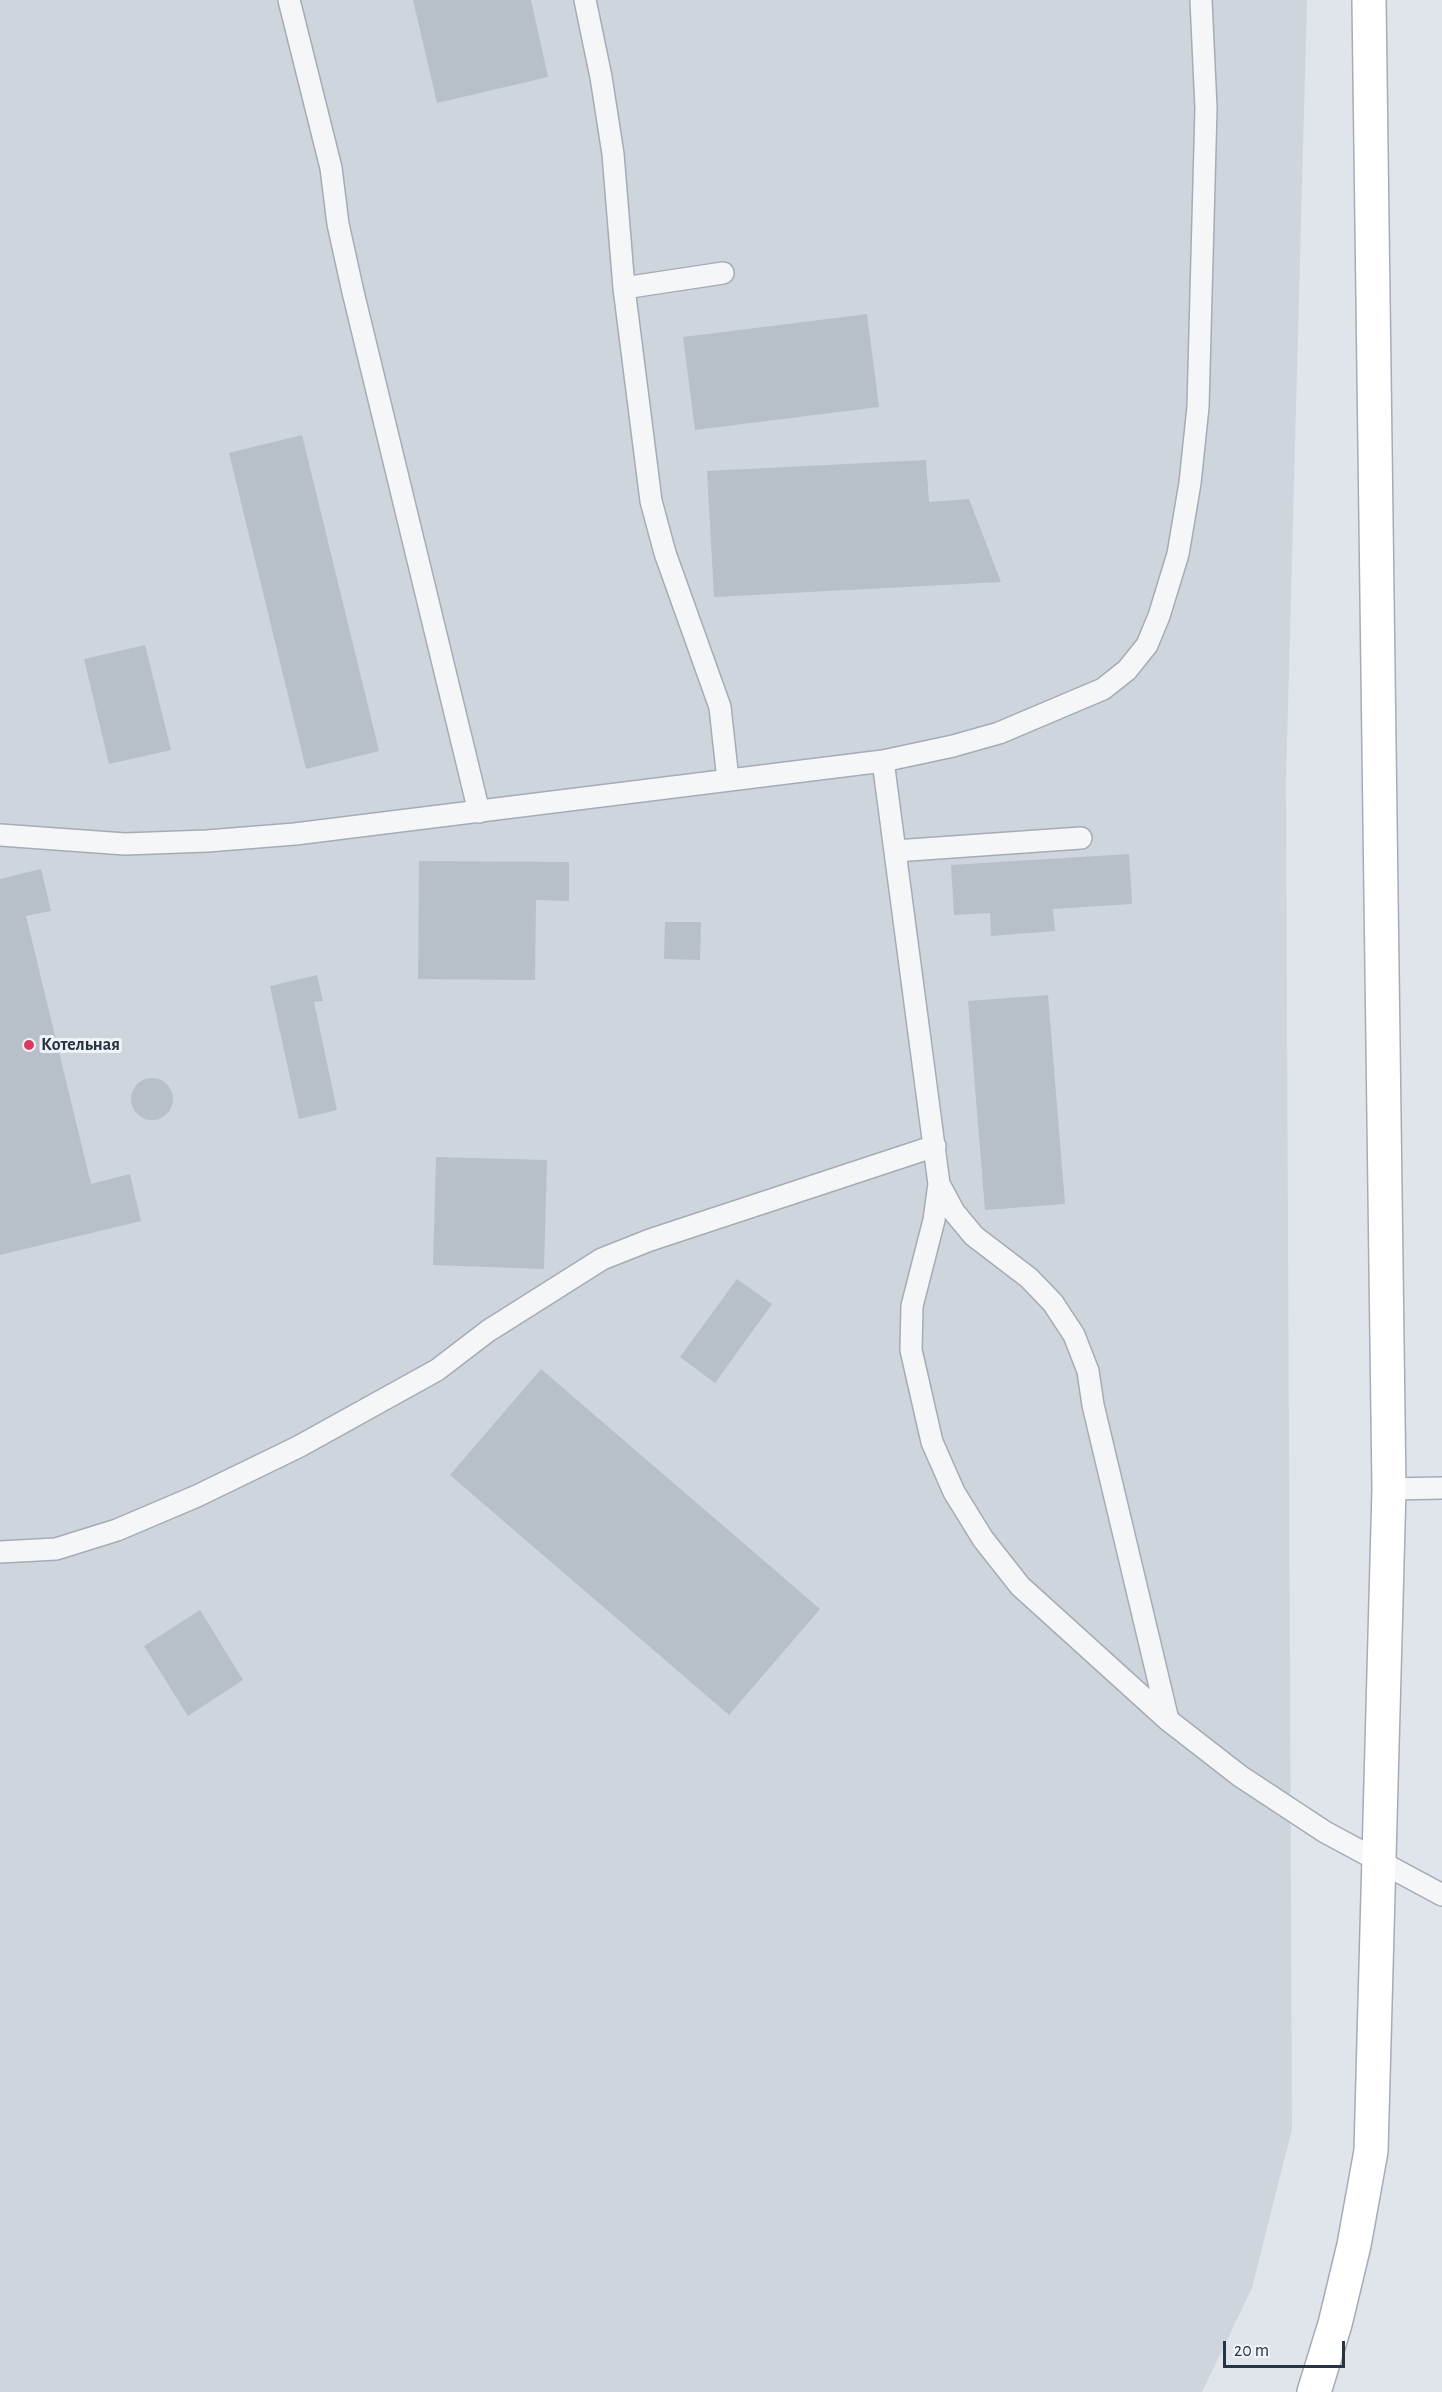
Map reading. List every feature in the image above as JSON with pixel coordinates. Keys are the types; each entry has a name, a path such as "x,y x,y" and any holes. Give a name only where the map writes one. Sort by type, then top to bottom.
{"main road":[{"path":"1314,2392 1335,2324 1354,2245 1371,2151 1376,2046 1378,1861 1389,1489 1370,0"}],"lane":[{"path":"289,0 331,168 338,224 353,292 479,812"},
{"path":"585,0 601,77 613,154 624,288 651,501 665,553 720,706 728,780"},
{"path":"0,835 125,844 207,841 295,834 883,761 953,746 999,733 1103,689 1127,670 1147,645 1160,616 1178,554 1190,483 1198,407 1206,108 1201,0"},
{"path":"624,288 723,273"},
{"path":"883,761 939,1184 933,1220 912,1306 911,1350 919,1392 937,1452 954,1492 983,1539 1020,1586 1167,1720 1240,1776 1325,1832 1442,1895"},
{"path":"895,851 1081,838"},
{"path":"0,1552 56,1549 117,1530 298,1447 437,1370 488,1331 602,1259 650,1240 934,1146"},
{"path":"939,1184 954,1212 974,1236 1029,1278 1053,1303 1074,1335 1088,1371 1093,1406 1167,1720"},
{"path":"1389,1489 1442,1488"}],"shaded area":[{"path":"0,0 1307,0 1286,781 1292,2129 1252,2288 1202,2392 0,2392"}],"building":[{"path":"413,0 531,0 548,77 437,103"},
{"path":"867,314 879,407 695,430 683,337"},
{"path":"302,435 379,751 306,769 229,453"},
{"path":"926,460 929,502 969,499 1001,582 714,597 707,471"},
{"path":"145,645 171,750 109,764 84,659"},
{"path":"1129,854 1132,904 1053,909 1055,931 991,936 990,913 954,915 951,865"},
{"path":"419,861 569,862 569,901 536,900 535,980 418,979"},
{"name":"Котельная","path":"41,869 51,911 26,916 91,1184 130,1174 141,1221 0,1255 0,879"},
{"path":"665,922 701,922 700,960 664,959"},
{"path":"317,975 323,1001 314,1002 337,1110 299,1119 270,986"},
{"path":"1048,995 1065,1204 985,1210 968,1001"},
{"path":"152,1078 160,1079 167,1084 172,1091 172,1107 167,1114 160,1119 152,1120 144,1119 137,1114 132,1107 131,1099 132,1091 137,1084 144,1079"},
{"path":"436,1157 547,1160 544,1269 433,1265"},
{"path":"737,1279 772,1304 715,1383 680,1357"},
{"path":"541,1369 820,1609 729,1715 450,1475"},
{"path":"200,1610 243,1680 188,1716 144,1646"}],"place":[{"name":"Котельная","path":"29,1045"}]}
